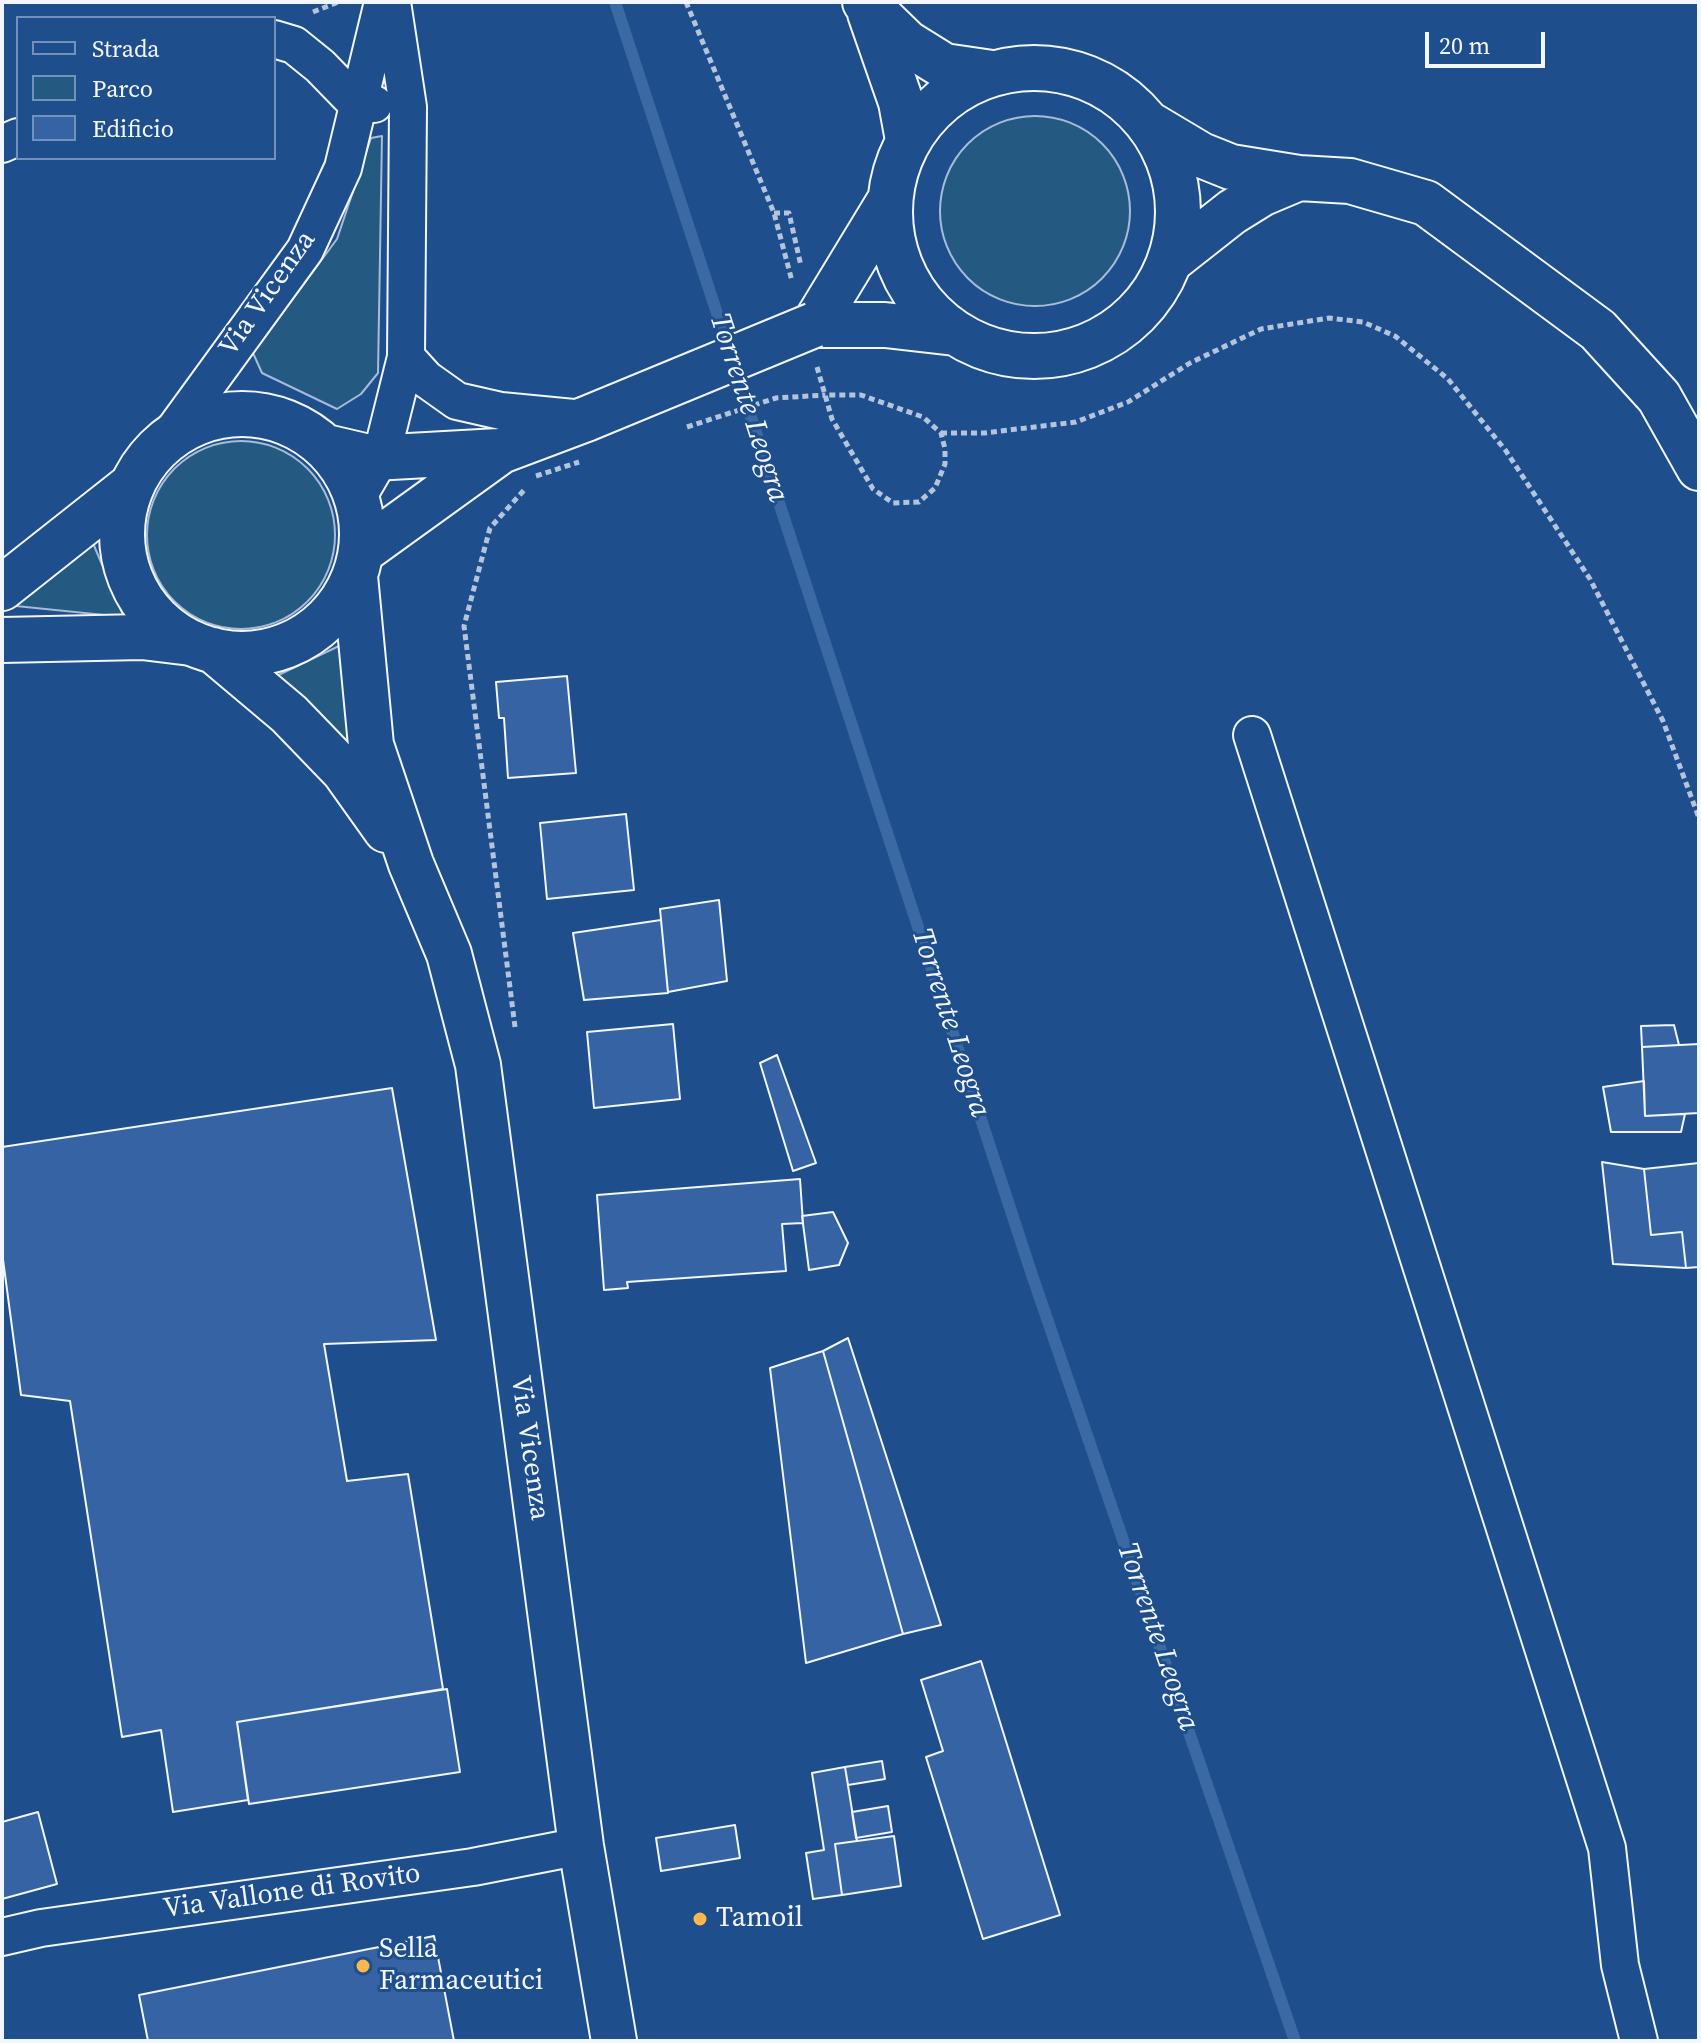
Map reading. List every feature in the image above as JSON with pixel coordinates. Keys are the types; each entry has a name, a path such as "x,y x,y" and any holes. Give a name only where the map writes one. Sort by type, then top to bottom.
{"main road":[{"path":"867,4 907,43 944,66 992,73 1035,67 1078,74 1117,94 1149,124 1201,155 1231,167 1299,178 1350,181 1426,203 1598,330 1659,397 1699,468"},
{"path":"867,4 901,102 908,140"},
{"path":"992,73 952,92 920,122 899,159 890,200 890,231 898,261 912,289 931,314 955,333 989,349 1026,357 1063,354 1098,342 1129,321 1154,293 1171,260 1178,232 1179,204 1164,149 1149,124"},
{"path":"1171,260 1232,212 1261,194 1299,178"},
{"path":"814,342 890,200"},
{"name":"Via Vicenza","path":"326,447 381,457 423,458 516,445 814,342 885,325 955,333"},
{"name":"Via Vicenza","path":"411,864 344,771 289,714 202,647 161,622 137,593 124,559 122,522 131,486 147,459 169,437 199,421 232,413 255,415 299,427 326,447 345,471 357,498 358,564 371,745 411,864 449,954 478,1065 581,1846 614,2041"},
{"name":"Via Vicenza","path":"202,647 248,654 282,647 313,631 338,607 358,564 516,445"},
{"path":"2,588 131,486"},
{"path":"2,640 142,637 202,647"}],"street":[{"name":"Via Vicenza","path":"169,437 305,250 343,168 356,103 383,2"},
{"path":"357,498 381,457 406,357 408,107 392,2"},
{"path":"276,40 294,45 320,66 356,103 408,107"},
{"path":"406,357 426,379 516,445"},
{"path":"1252,735 1607,1848 1620,1965 1639,2041"},
{"name":"Via Vallone di Rovito","path":"2,1937 41,1928 473,1867 581,1846"}],"path":[{"path":"686,2 774,213 793,285"},
{"path":"774,213 789,213"},
{"path":"941,433 984,433 1076,422 1128,402 1190,363 1261,329 1329,318 1363,322 1395,336 1448,379 1506,451 1590,579 1663,721 1699,818"},
{"path":"686,427 776,398 825,395 861,395 923,417 941,433 945,464 935,488 919,502 893,503 873,489 857,468 832,419 814,342"},
{"path":"516,1033 464,626 516,445 581,462"}],"green space":[{"path":"1035,116 1071,124 1088,132 1102,144 1114,158 1122,175 1130,211 1122,247 1114,264 1102,278 1088,290 1071,298 1035,306 999,298 982,290 968,278 956,264 948,247 940,211 948,175 956,158 968,144 982,132 999,124"},
{"path":"382,136 378,373 361,394 337,409 262,373 253,353 337,239 371,138"},
{"path":"241,441 277,448 308,468 328,499 335,535 328,571 308,602 277,622 241,629 205,622 174,602 154,571 147,535 154,499 174,468 205,448"},
{"path":"90,536 124,617 6,605"},
{"path":"339,646 353,750 268,680"}],"building":[{"path":"567,676 576,773 508,778 504,718 499,718 496,682"},
{"path":"626,814 634,890 547,899 540,823"},
{"path":"719,900 727,981 668,992 660,909"},
{"path":"661,920 668,993 584,1000 573,933"},
{"path":"673,1024 680,1099 594,1108 587,1032"},
{"path":"1674,1025 1679,1045 1642,1047 1641,1026"},
{"path":"1699,1044 1699,1113 1645,1116 1642,1047"},
{"path":"777,1055 816,1163 793,1171 760,1063"},
{"path":"1644,1081 1645,1116 1685,1114 1681,1132 1611,1132 1603,1087"},
{"path":"392,1088 436,1340 324,1344 347,1481 408,1474 443,1689 237,1722 248,1800 173,1812 161,1730 122,1737 70,1401 21,1395 2,1252 2,1147"},
{"path":"1602,1162 1644,1169 1651,1235 1682,1232 1686,1268 1613,1264"},
{"path":"1699,1163 1699,1267 1686,1268 1682,1232 1651,1235 1644,1169"},
{"path":"800,1179 803,1223 782,1224 786,1271 627,1282 628,1288 604,1290 597,1195"},
{"path":"833,1212 848,1243 839,1265 809,1270 802,1216"},
{"path":"848,1338 941,1625 903,1634 823,1351"},
{"path":"823,1351 903,1634 806,1663 770,1368"},
{"path":"981,1661 1060,1915 983,1939 926,1757 943,1751 921,1680"},
{"path":"447,1689 460,1772 249,1804 237,1722"},
{"path":"882,1761 885,1779 848,1785 845,1767"},
{"path":"845,1767 857,1841 835,1844 842,1895 813,1899 806,1853 824,1850 812,1773"},
{"path":"888,1806 892,1832 856,1838 852,1812"},
{"path":"38,1812 57,1884 2,1899 2,1822"},
{"path":"735,1825 740,1858 661,1871 656,1838"},
{"path":"894,1836 901,1886 842,1895 835,1844"},
{"name":"Sella Farmaceutici","path":"434,1936 454,2041 148,2041 139,1995"}],"waterway":[{"name":"Torrente Leogra","path":"615,2 1032,1275 1295,2041"}],"place":[{"name":"Tamoil","path":"700,1919"},
{"name":"Sella Farmaceutici","path":"363,1966"}]}
